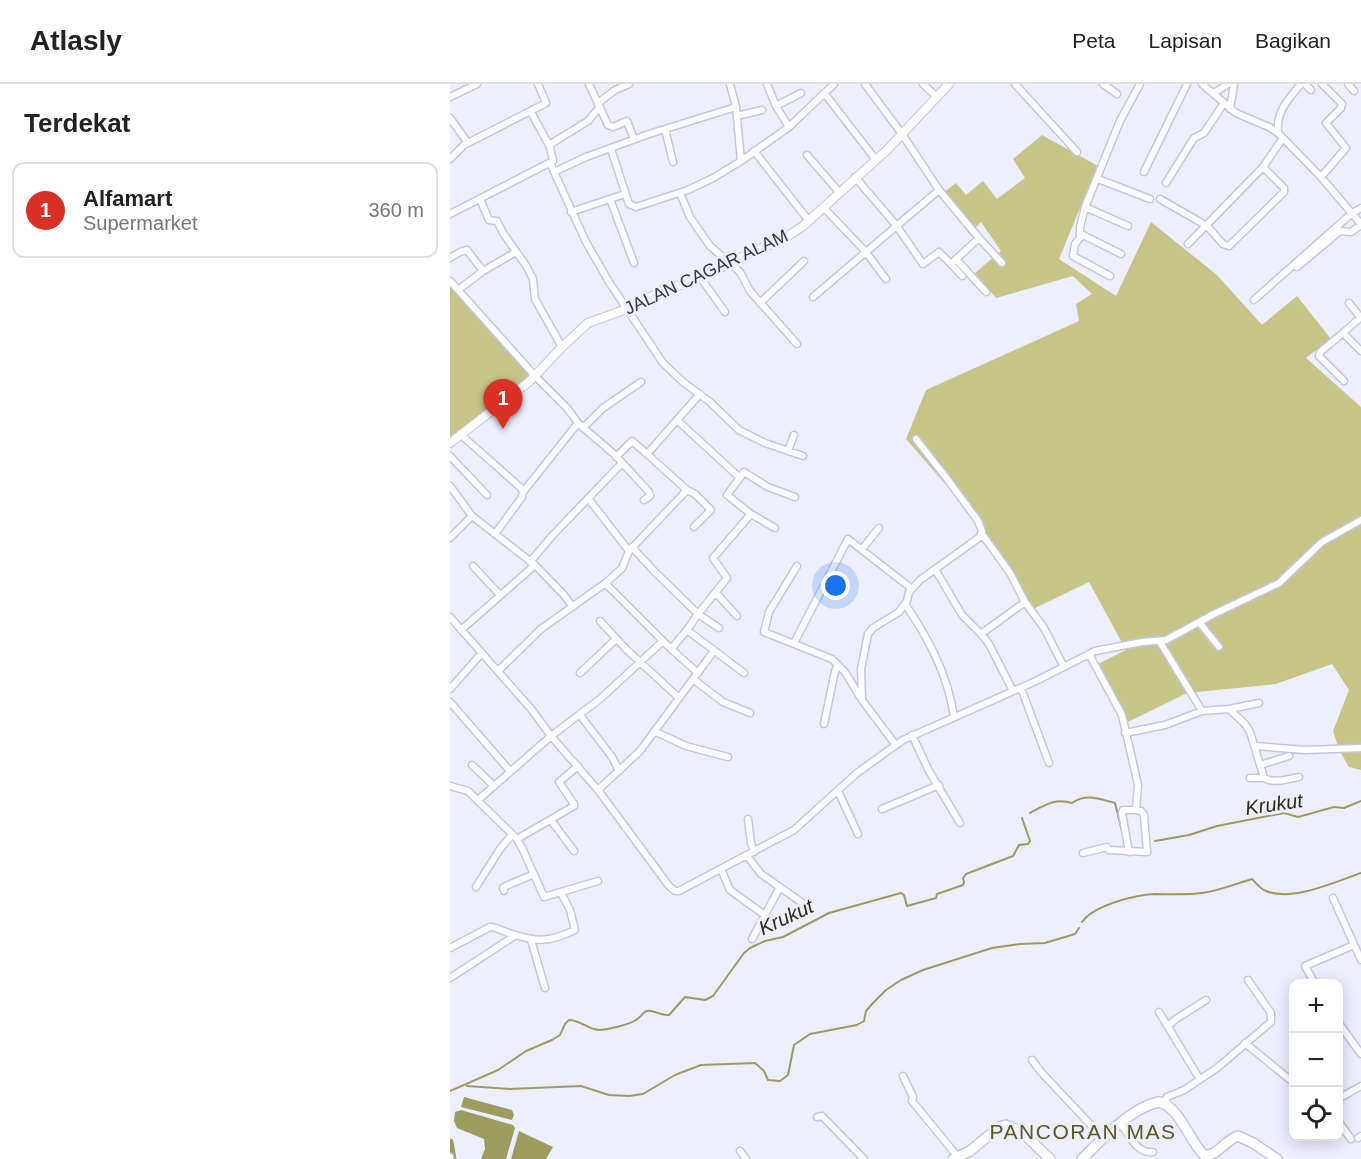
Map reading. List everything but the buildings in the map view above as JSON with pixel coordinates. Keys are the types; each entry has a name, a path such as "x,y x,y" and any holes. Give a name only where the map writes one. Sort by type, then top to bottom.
{"main road":[{"path":"1082,1159 1121,1124 1151,1104 1164,1103 1186,1128 1205,1158 1215,1153 1228,1140 1238,1136 1277,1159"},
{"path":"956,1158 970,1151 999,1127 1006,1125 1022,1132 1050,1159"}],"street":[{"path":"450,97 477,84"},
{"path":"450,159 468,143 531,112 546,102 538,84"},
{"path":"589,84 610,126 627,121 634,139"},
{"path":"549,145 588,121 599,105 615,90 629,84"},
{"path":"730,84 738,116 741,161"},
{"path":"767,84 789,127"},
{"path":"611,149 629,204 636,207 680,194 741,161 789,127 834,84"},
{"path":"865,84 939,190 1002,263"},
{"path":"923,84 937,97"},
{"name":"JALAN CAGAR ALAM","path":"450,443 535,376 588,323 627,309 730,264 785,238 809,221 876,160 949,84"},
{"path":"1015,84 1077,152"},
{"path":"1103,84 1117,94"},
{"path":"1110,276 1073,256 1075,244 1081,234 1080,226 1085,207 1120,121 1140,84"},
{"path":"1144,172 1187,84"},
{"path":"1202,84 1230,109 1269,127 1281,136 1321,177 1361,224 1351,232 1340,231 1264,295"},
{"path":"1214,93 1228,84"},
{"path":"1230,109 1234,84"},
{"path":"1188,244 1263,167 1281,136 1278,120 1282,106 1303,84 1311,90"},
{"path":"1321,177 1346,148 1326,123 1341,108 1341,105 1322,84"},
{"path":"1348,84 1354,91"},
{"path":"776,105 801,93"},
{"path":"825,94 876,160"},
{"path":"1166,183 1194,138 1204,133 1224,103"},
{"path":"554,172 634,139 736,107"},
{"path":"738,116 762,110"},
{"path":"450,214 550,163 554,158 531,112"},
{"path":"450,118 468,143"},
{"path":"665,129 673,162"},
{"path":"754,151 809,221"},
{"path":"807,155 839,192"},
{"path":"550,163 586,242 663,363 747,435 803,456"},
{"path":"1160,199 1206,226 1223,244 1229,246 1283,194 1284,188 1263,167"},
{"path":"855,177 896,225 923,264 941,250 962,276"},
{"path":"1098,179 1150,199"},
{"path":"813,297 939,190"},
{"path":"571,212 625,194"},
{"path":"680,194 690,217 710,246 743,277 750,291 797,344"},
{"path":"480,199 489,220 497,221 533,279 535,299 562,347"},
{"path":"610,199 634,263"},
{"path":"1085,207 1128,226"},
{"path":"824,208 865,251 886,279"},
{"path":"1254,300 1361,208"},
{"path":"1081,234 1121,255"},
{"path":"951,264 979,238"},
{"path":"450,258 467,250 483,271"},
{"path":"458,290 483,271 516,252"},
{"path":"956,259 986,292"},
{"path":"760,303 804,261"},
{"path":"700,277 725,312"},
{"path":"450,281 580,425 616,457 649,492 650,496 644,500"},
{"path":"1344,381 1318,356 1361,318 1349,303"},
{"path":"1343,333 1361,351"},
{"path":"495,534 524,492 580,425 641,382"},
{"path":"647,454 700,394"},
{"path":"676,420 740,478"},
{"path":"460,434 524,492"},
{"path":"788,451 794,435"},
{"path":"916,439 982,527 982,534 1010,573 1025,602 1044,628 1064,667"},
{"path":"616,457 632,441 687,490 695,494 711,510 694,527"},
{"path":"450,456 487,495"},
{"path":"462,630 533,563 588,498 622,463"},
{"path":"775,528 727,496 745,472 768,487 795,497"},
{"path":"450,486 472,516 533,563 572,606"},
{"path":"498,671 541,629 622,568 631,549 687,490"},
{"path":"588,498 652,570 698,614 719,628"},
{"path":"671,650 727,577 713,558 751,514"},
{"path":"450,538 472,516"},
{"path":"450,617 598,790 673,890 680,891 794,830 857,773 895,744 1017,690 1100,649 1160,642 1279,583 1322,542 1361,520"},
{"path":"862,549 879,528"},
{"path":"862,700 861,669 868,634 873,628 899,612 912,589 982,534"},
{"path":"794,643 848,539 912,589"},
{"path":"473,566 500,595"},
{"path":"797,566 769,612 764,632 832,659 845,672 862,700 895,744"},
{"path":"935,569 962,615 981,634 1017,690 1049,763"},
{"path":"605,583 723,702 750,714"},
{"path":"716,593 737,616"},
{"path":"981,634 1025,602"},
{"path":"904,604 918,624 942,669 949,689 954,717"},
{"path":"600,621 640,663 678,697"},
{"path":"1199,622 1219,647"},
{"path":"687,630 713,652 744,673"},
{"path":"580,673 616,639"},
{"path":"478,800 551,736 580,715 663,641"},
{"path":"1160,642 1202,711"},
{"path":"598,790 635,756 713,652"},
{"path":"450,689 481,654"},
{"path":"1089,654 1119,709 1138,785 1136,810"},
{"path":"824,724 838,665"},
{"path":"450,702 510,771"},
{"path":"1125,732 1165,725 1202,711 1259,703"},
{"path":"1229,709 1250,732 1264,778"},
{"path":"580,715 612,757 619,771"},
{"path":"654,731 686,746 728,757"},
{"path":"912,735 929,771 960,823"},
{"path":"1255,746 1305,750 1361,748"},
{"path":"1260,765 1289,756"},
{"path":"472,765 494,786"},
{"path":"476,887 500,849 514,837 551,820 574,806 559,782 578,766"},
{"path":"1251,778 1264,778 1270,782 1276,782 1299,777"},
{"path":"882,808 939,785"},
{"path":"450,786 465,789 514,837 534,874 543,897 598,881"},
{"path":"838,791 858,834"},
{"path":"1083,853 1107,847 1109,850 1129,852 1146,852 1144,815 1136,810 1123,810 1122,813 1129,852"},
{"path":"748,819 754,852"},
{"path":"551,820 574,851"},
{"path":"747,856 761,874 801,903"},
{"path":"721,869 730,890 777,924"},
{"path":"504,891 506,886 534,874"},
{"path":"752,939 780,887"},
{"path":"450,948 490,927 531,940 553,939 576,929 561,893"},
{"path":"1333,898 1361,960"},
{"path":"450,978 516,935"},
{"path":"531,940 545,988"},
{"path":"1312,979 1305,966 1354,945"},
{"path":"1164,1103 1167,1097 1217,1068 1269,1025 1272,1020 1271,1013 1248,980"},
{"path":"1169,1025 1206,1000"},
{"path":"1159,1012 1169,1025 1199,1078"},
{"path":"1343,1029 1361,1054"},
{"path":"1245,1043 1289,1080"},
{"path":"1032,1060 1103,1138"},
{"path":"903,1076 913,1097 912,1101 956,1158"},
{"path":"1343,1096 1361,1086"},
{"path":"817,1117 822,1116 864,1159"},
{"path":"1121,1124 1140,1149 1146,1153 1153,1152"},
{"path":"1343,1125 1357,1138"},
{"path":"740,1150 746,1159"}],"shaded area":[{"path":"1042,135 1100,167 1087,191 1059,259 1116,296 1151,222 1217,275 1262,325 1297,296 1331,339 1306,358 1361,407 1361,770 1349,767 1339,750 1333,731 1349,690 1332,664 1276,684 1187,693 1124,724 1092,667 1126,650 1089,582 1031,610 967,509 906,439 926,390 1079,321 1076,304 1092,294 1073,276 996,298 975,273 1001,251 981,222 969,234 940,195 956,183 966,195 983,181 997,199 1025,178 1013,159"},
{"path":"450,286 531,375 450,440"},
{"path":"464,1097 512,1110 514,1115 512,1120 461,1107"},
{"path":"461,1110 513,1125 515,1128 506,1159 481,1159 485,1149 484,1139 457,1128 454,1121 455,1112"},
{"path":"519,1131 553,1147 546,1159 511,1159"}],"waterway":[{"name":"Krukut","path":"1030,813 1055,802 1072,803 1082,798 1098,799 1115,803 1122,831"},
{"name":"Krukut","path":"1155,841 1284,813 1298,817 1334,807 1344,808 1361,801"},
{"name":"Krukut","path":"450,1091 498,1070 526,1051 552,1040 560,1035 569,1020 600,1030 633,1022 647,1011 669,1015 685,997 705,1000 713,996 750,948 765,941 783,937 829,913 901,893 904,895 907,906 936,898 937,894 963,885 963,878 966,874 1013,856 1019,845 1028,844 1030,841 1022,818"},
{"path":"1082,922 1105,906 1137,896 1202,893 1252,879 1266,891 1276,894 1301,893 1361,873"},
{"path":"467,1086 510,1089 581,1086 609,1095 629,1096 643,1094 675,1075 701,1065 755,1063 764,1071 768,1080 780,1081 788,1075 794,1045 810,1034 857,1025 864,1021 866,1011 873,1003 901,980 923,970 992,948 1045,943 1075,934 1079,928"},
{"path":"450,1142 453,1159"}],"place":[{"name":"Alfamart","path":"503,429"}],"district":[{"name":"PANCORAN MAS","path":"1083,1132"}]}
